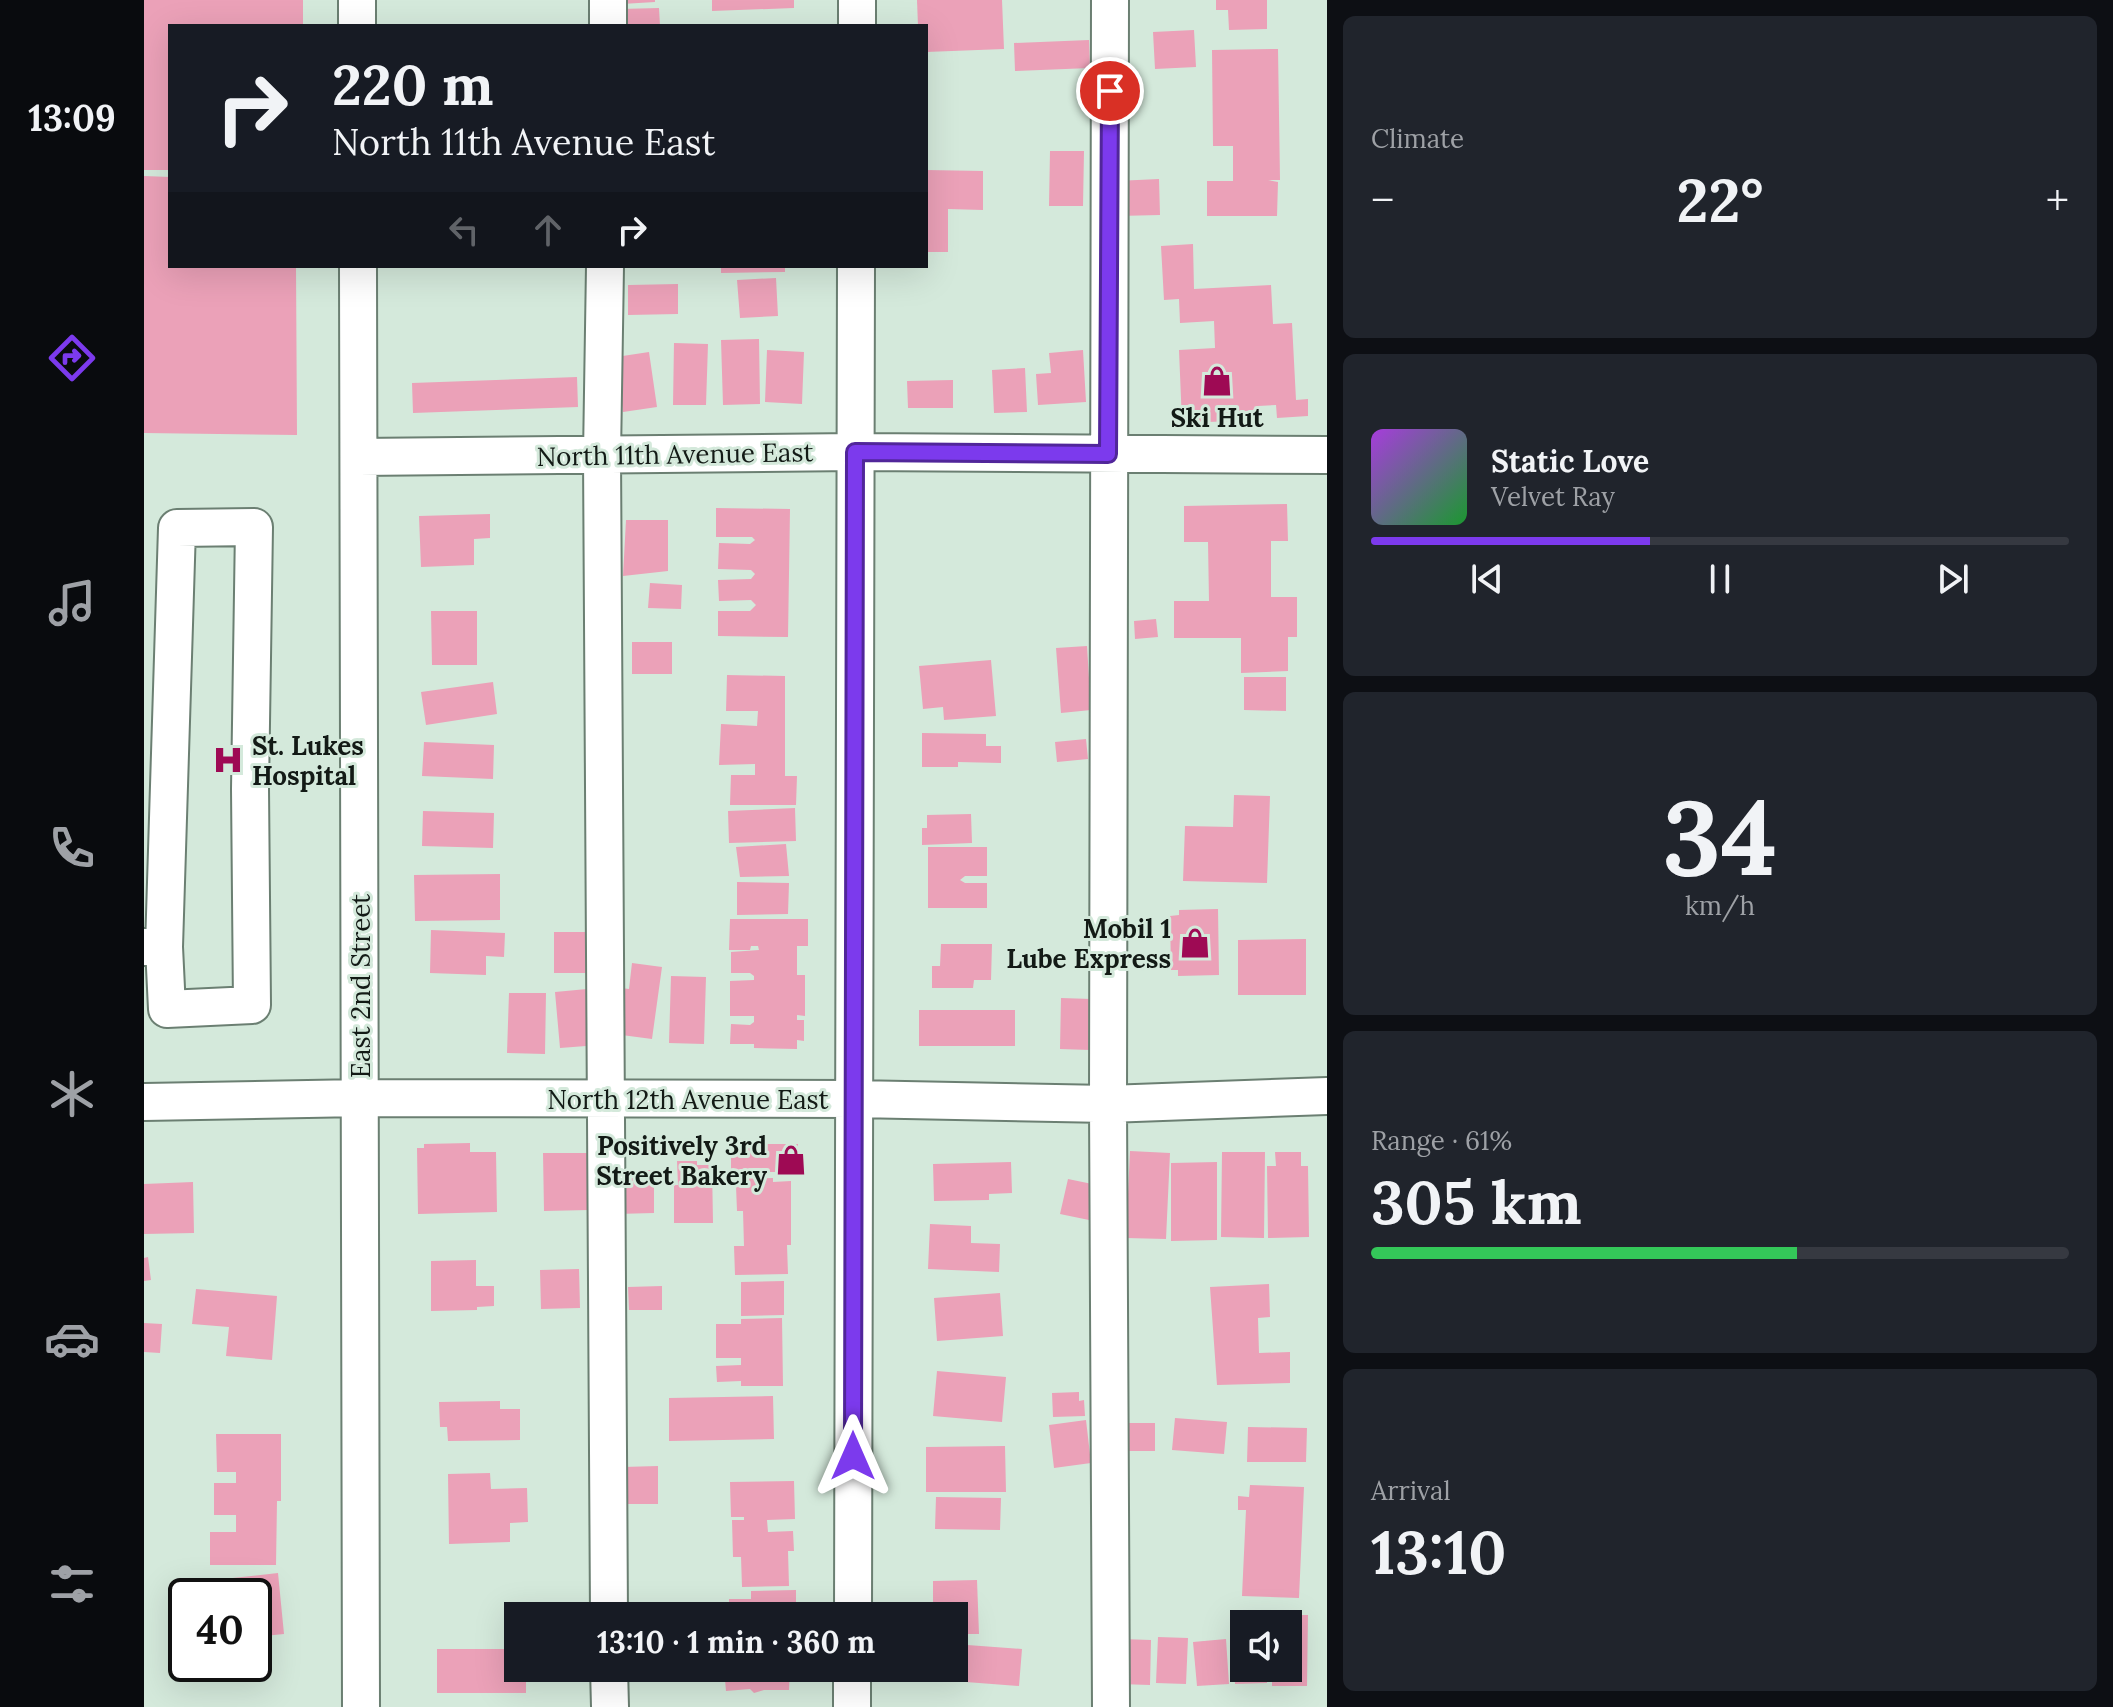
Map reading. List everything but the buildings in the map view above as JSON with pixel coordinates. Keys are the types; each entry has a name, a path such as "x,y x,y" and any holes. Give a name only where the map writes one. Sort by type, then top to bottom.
{"street":[{"path":"357,0 357,24"},
{"path":"608,0 608,24"},
{"path":"857,0 857,24"},
{"path":"1110,0 1108,1104 1111,1707"},
{"name":"East 2nd Street","path":"358,268 361,1707"},
{"path":"605,268 602,455 609,1602"},
{"path":"853,1602 856,268"},
{"name":"North 11th Avenue East","path":"359,457 855,452 1327,455"},
{"path":"254,527 250,789 252,1005 167,1009 154,947 177,528 254,527"},
{"name":"North 12th Avenue East","path":"144,1102 605,1098 1108,1104 1327,1096"},
{"path":"609,1682 610,1707"},
{"path":"852,1682 852,1707"}],"place":[{"name":"Ski Hut","path":"1217,381"},
{"name":"St. Lukes Hospital","path":"228,760"},
{"name":"Mobil 1 Lube Express","path":"1195,943"},
{"name":"Positively 3rd Street Bakery","path":"791,1160"}],"route":[{"path":"853,1456 855,452 1108,454 1110,91"}]}
